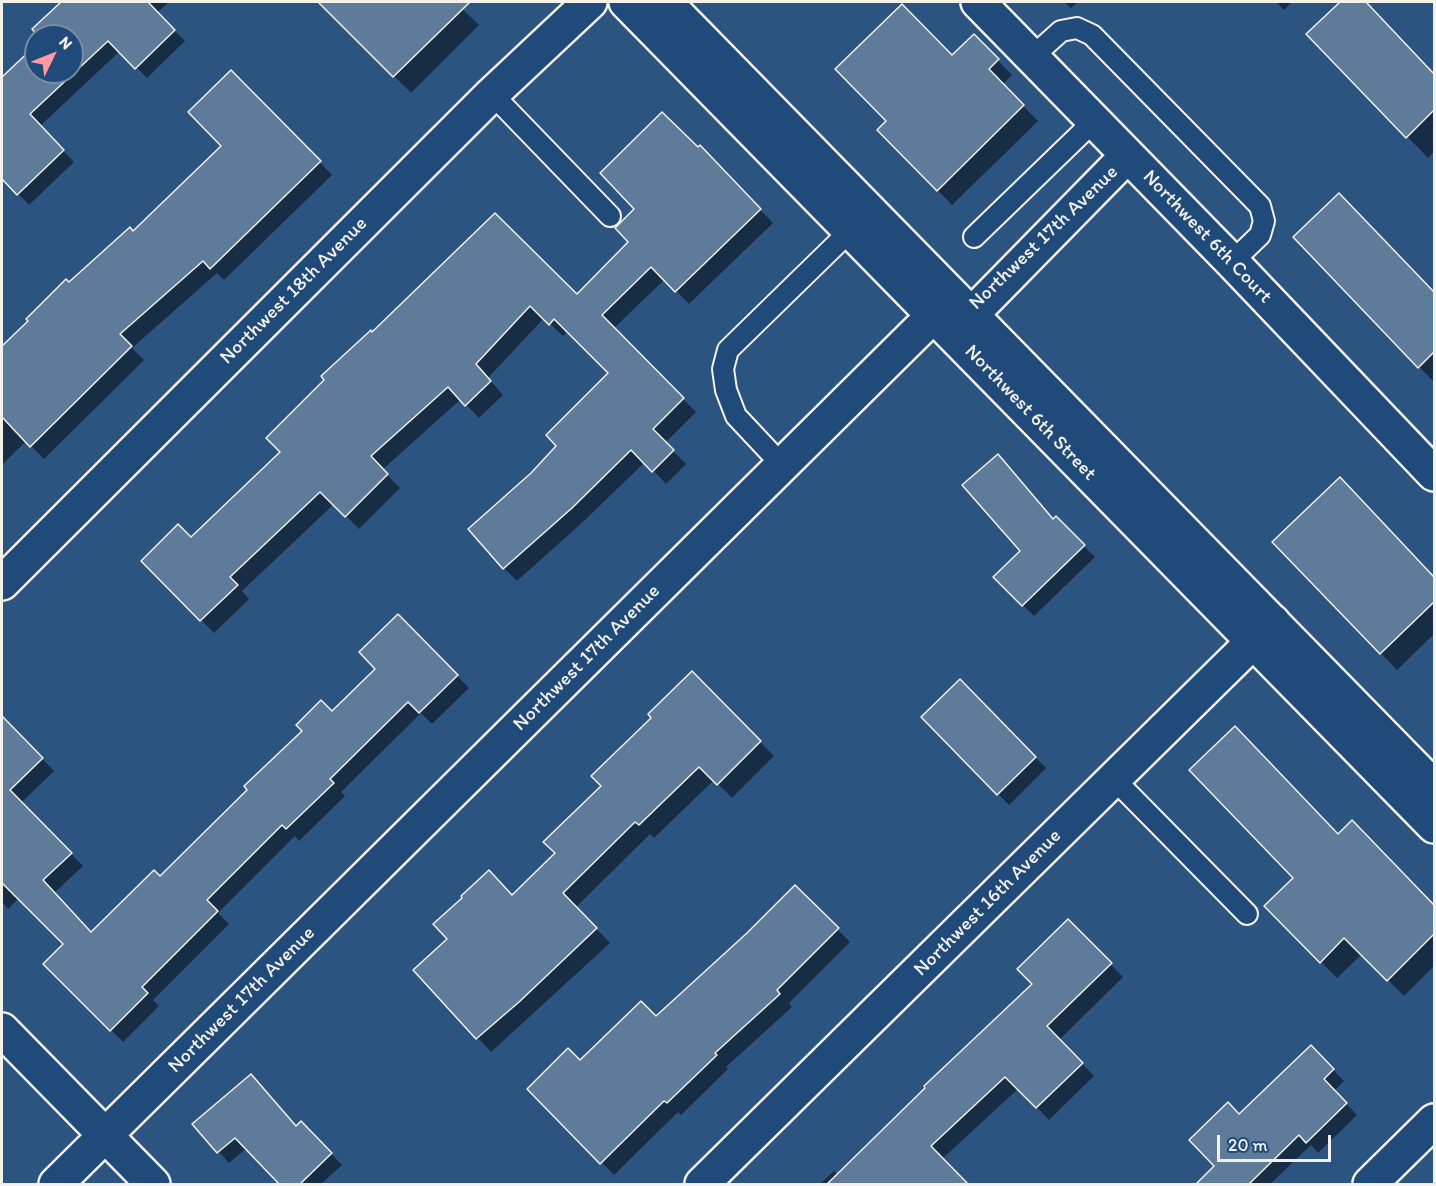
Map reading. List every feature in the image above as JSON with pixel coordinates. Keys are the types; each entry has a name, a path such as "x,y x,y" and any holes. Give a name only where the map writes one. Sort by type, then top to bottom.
{"street":[{"name":"Northwest 18th Avenue","path":"2,583 492,94 590,2"},
{"name":"Northwest 6th Street","path":"626,2 934,315 1263,632 1434,787"},
{"name":"Northwest 6th Street","path":"665,2 972,314 1263,632 1434,826"},
{"name":"Northwest 6th Court","path":"978,2 1232,262 1434,474"},
{"name":"Northwest 17th Avenue","path":"56,1185 934,315 972,314 1127,156"},
{"name":"Northwest 16th Avenue","path":"702,1185 1263,632"},
{"path":"2,1030 153,1185"},
{"path":"1370,1185 1434,1121"}],"lane":[{"path":"1032,57 1061,31 1077,28 1092,34 1260,206 1264,221 1260,235 1232,262"},
{"path":"492,94 610,216"},
{"path":"974,237 1094,121"},
{"path":"782,465 736,416 726,390 723,369 728,350 851,230"},
{"path":"1114,779 1247,914"}],"building":[{"path":"61,2 148,2 175,30 135,69 108,41 84,63 84,24 37,24"},
{"path":"318,2 470,2 393,77"},
{"path":"1340,2 1366,2 1434,74 1434,110 1406,138 1306,34"},
{"path":"902,4 952,55 974,34 999,59 989,69 1024,105 937,191 877,130 886,121 835,69"},
{"path":"24,56 24,84 62,84 30,114 64,150 17,195 2,179 2,77"},
{"path":"231,70 321,161 210,269 203,261 120,334 132,346 30,447 2,417 2,346 66,279 69,282 130,227 133,231 221,146 188,112"},
{"path":"662,112 698,147 700,145 761,209 675,292 651,267 602,315 684,398 653,429 674,450 652,472 631,450 572,508 503,569 468,529 531,473 556,446 546,435 608,373 554,319 549,325 530,306 476,364 491,381 465,406 448,387 371,456 388,474 345,517 320,492 230,577 238,585 200,621 141,561 178,524 191,537 280,452 266,438 324,380 321,376 371,330 372,332 495,213 577,294 628,242 615,228 634,209 600,173"},
{"path":"1339,193 1434,292 1434,352 1418,368 1293,237"},
{"path":"998,454 1053,519 1056,516 1085,545 1022,606 993,577 1020,551 962,485"},
{"path":"1340,477 1434,577 1434,602 1380,654 1272,542"},
{"path":"398,614 458,675 419,713 408,702 330,779 334,783 286,829 282,825 207,900 218,911 142,987 148,993 110,1031 43,964 63,944 2,883 2,716 43,758 10,790 72,853 43,880 91,932 154,870 160,876 247,790 244,786 302,731 296,725 321,700 332,711 375,669 359,652"},
{"path":"692,671 761,741 717,785 699,767 639,825 635,822 563,893 597,928 519,1002 476,1039 413,970 447,939 433,924 489,870 512,895 555,853 543,842 601,786 591,776 651,718 648,714"},
{"path":"960,679 1036,757 997,795 921,717"},
{"path":"1235,726 1338,834 1352,820 1434,905 1434,934 1387,981 1344,938 1320,963 1264,906 1293,878 1189,770"},
{"path":"795,885 839,928 777,990 780,994 715,1053 717,1055 667,1103 664,1101 600,1164 527,1089 568,1048 580,1060 641,1001 656,1016 747,933"},
{"path":"1068,919 1112,963 1047,1026 1083,1063 1036,1108 1005,1077 931,1146 969,1185 826,1185 925,1088 924,1086 1032,984 1017,969"},
{"path":"1311,1045 1334,1069 1324,1079 1347,1103 1306,1143 1299,1135 1248,1185 1195,1185 1214,1166 1189,1140 1228,1102 1239,1114"},
{"path":"251,1074 296,1126 301,1121 332,1153 299,1185 280,1185 235,1138 217,1153 192,1124"}]}
